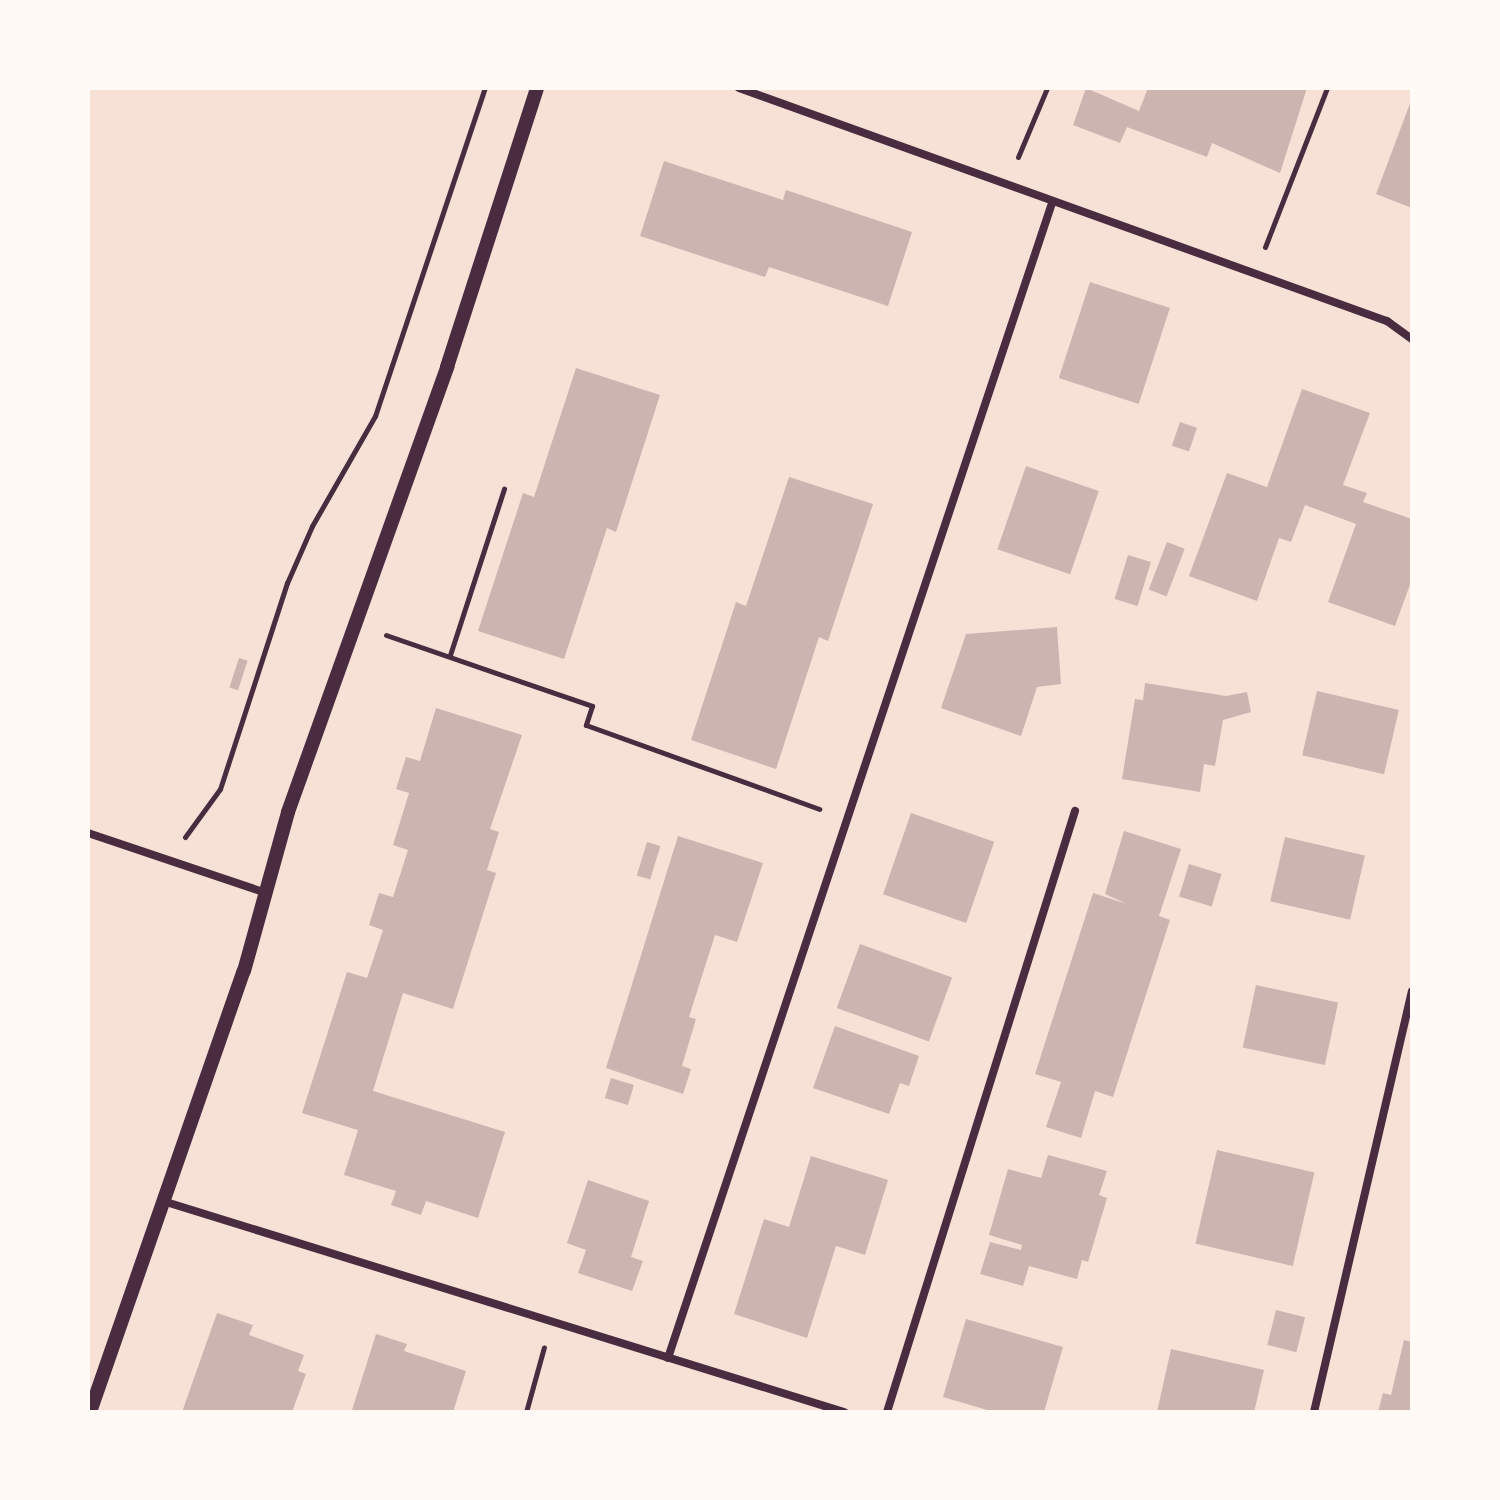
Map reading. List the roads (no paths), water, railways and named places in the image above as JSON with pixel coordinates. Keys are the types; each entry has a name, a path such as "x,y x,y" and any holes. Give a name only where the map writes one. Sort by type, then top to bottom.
{"street":[{"path":"90,1412 166,1202 244,971 263,892 447,367 537,88"},
{"path":"739,88 1007,187 1387,321 1412,339"},
{"path":"668,1358 1052,203"},
{"path":"887,1412 1075,811"},
{"path":"88,833 263,892"},
{"path":"1314,1412 1412,991"},
{"path":"166,1202 844,1412"}]}
